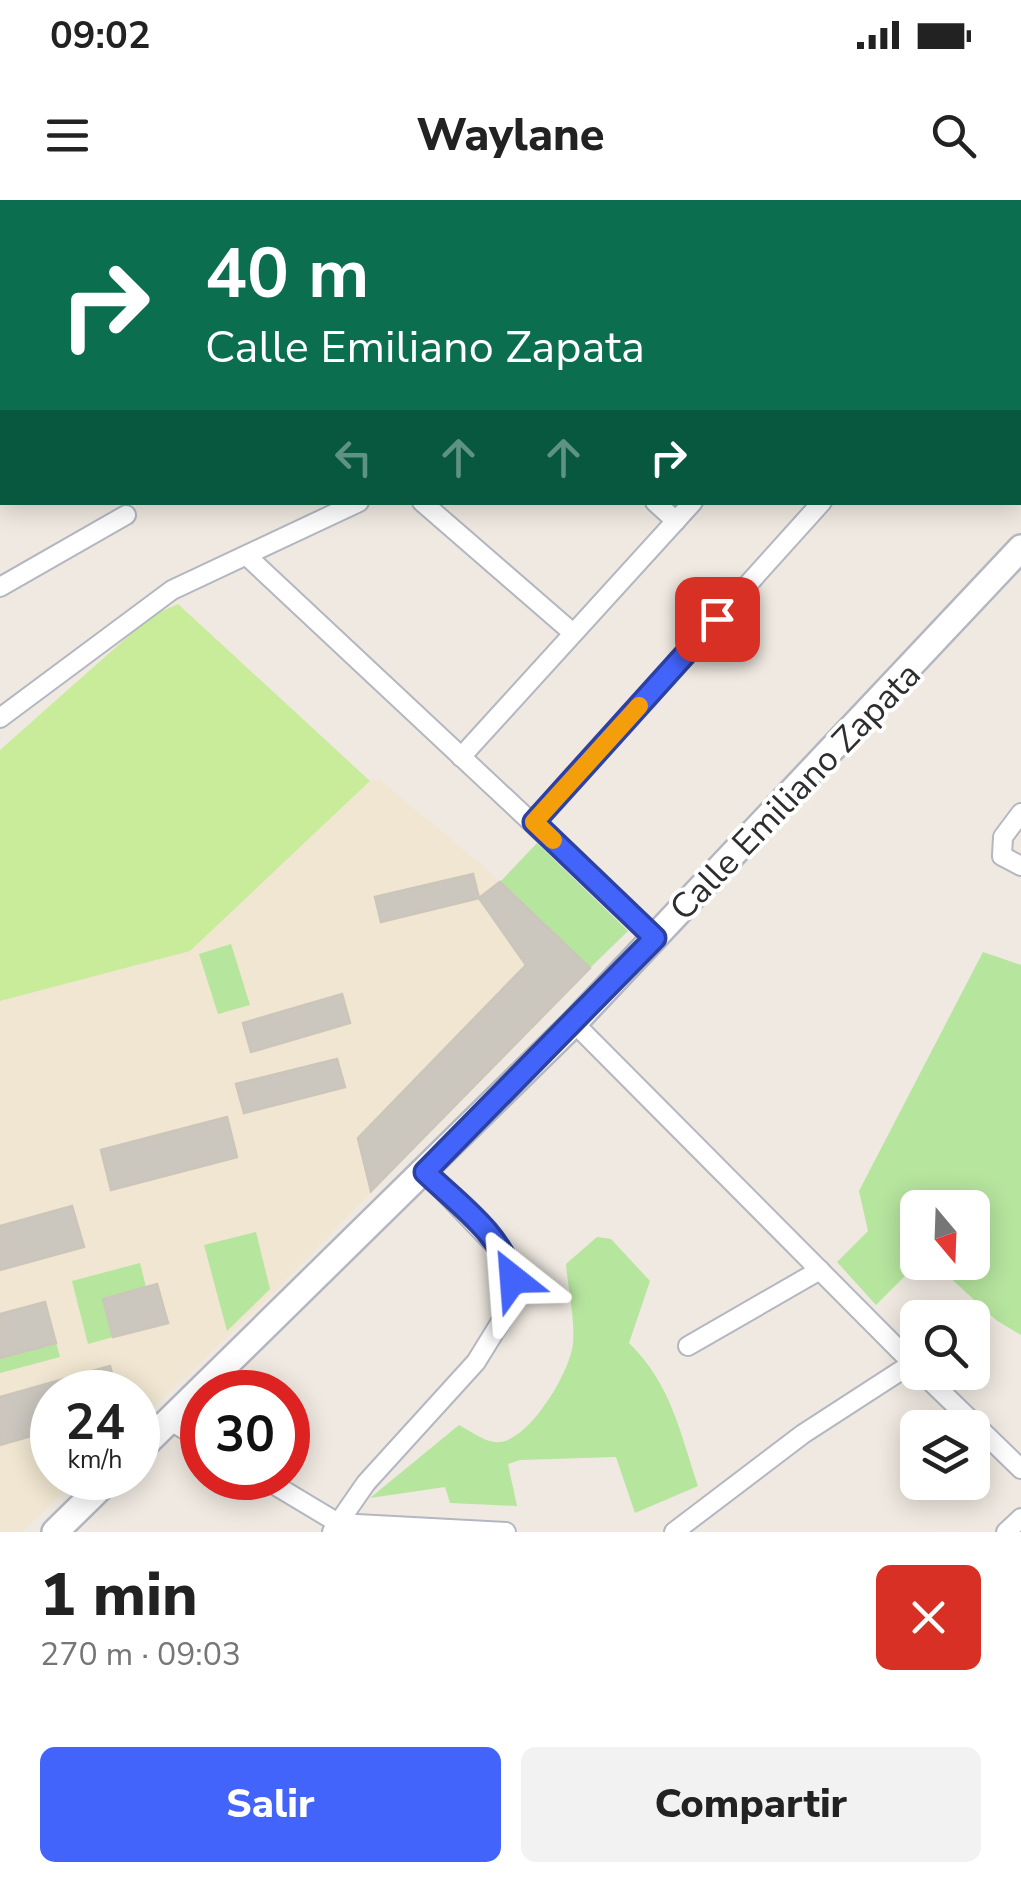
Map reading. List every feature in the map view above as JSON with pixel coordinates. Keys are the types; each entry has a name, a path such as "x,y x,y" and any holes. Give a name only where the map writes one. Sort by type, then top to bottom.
{"main road":[{"name":"Calle Emiliano Zapata","path":"160,1429 574,1023 1021,548"},
{"path":"55,1532 88,1500"}],"street":[{"path":"0,718 172,590 353,505"},
{"path":"425,505 573,633"},
{"path":"658,505 676,521"},
{"path":"461,757 690,505"},
{"path":"534,822 819,505"},
{"path":"0,586 126,515"},
{"path":"248,557 655,938"},
{"path":"1021,814 1003,836 1002,856 1021,866"},
{"path":"574,1023 900,1351"},
{"path":"335,1528 366,1483 476,1362 506,1314 513,1279 509,1260 425,1172"},
{"path":"688,1346 820,1270"},
{"path":"674,1532 803,1434 900,1378"},
{"path":"940,1390 1021,1468"},
{"path":"169,1420 180,1427"},
{"path":"295,1500 335,1528 506,1532"},
{"path":"1006,1532 1021,1518"}],"shaded area":[{"path":"380,780 482,865 590,968 275,1291 192,1370 180,1370 180,1382 160,1401 160,1370 30,1370 30,1500 56,1500 22,1532 0,1532 0,1001 190,951 370,781"}],"green space":[{"path":"178,604 370,781 190,951 0,1001 0,750 151,616"},
{"path":"537,843 628,931 590,968 500,882"},
{"path":"231,944 250,1005 218,1014 199,954"},
{"path":"983,952 1021,965 1021,1335 990,1314 990,1300 974,1300 952,1280 990,1280 990,1190 900,1190 901,1280 876,1305 837,1262 868,1231 859,1191"},
{"path":"256,1232 270,1289 227,1331 204,1245"},
{"path":"597,1237 611,1239 650,1281 629,1343 665,1392 698,1486 635,1513 616,1457 520,1460 508,1464 517,1506 450,1503 445,1487 370,1498 459,1425 495,1442 507,1440 533,1420 556,1388 573,1343 566,1264"},
{"path":"140,1263 146,1287 103,1299 113,1337 88,1344 72,1281"},
{"path":"56,1343 60,1357 0,1373 0,1358"}],"building":[{"path":"473,874 479,898 381,922 375,897"},
{"path":"500,882 590,968 371,1191 358,1138 526,965 479,898"},
{"path":"342,994 350,1023 251,1052 243,1023"},
{"path":"337,1059 345,1087 244,1113 236,1084"},
{"path":"227,1117 237,1157 111,1190 101,1150"},
{"path":"72,1206 84,1247 0,1270 0,1226"},
{"path":"157,1284 168,1323 113,1337 103,1299"},
{"path":"45,1302 56,1343 0,1358 0,1314"},
{"path":"30,1389 30,1436 0,1445 0,1397"}],"slow traffic":[{"path":"553,840 534,822 639,706"}],"route":[{"path":"513,1279 509,1260 491,1237 425,1172 655,938 534,822 717,619"}]}
